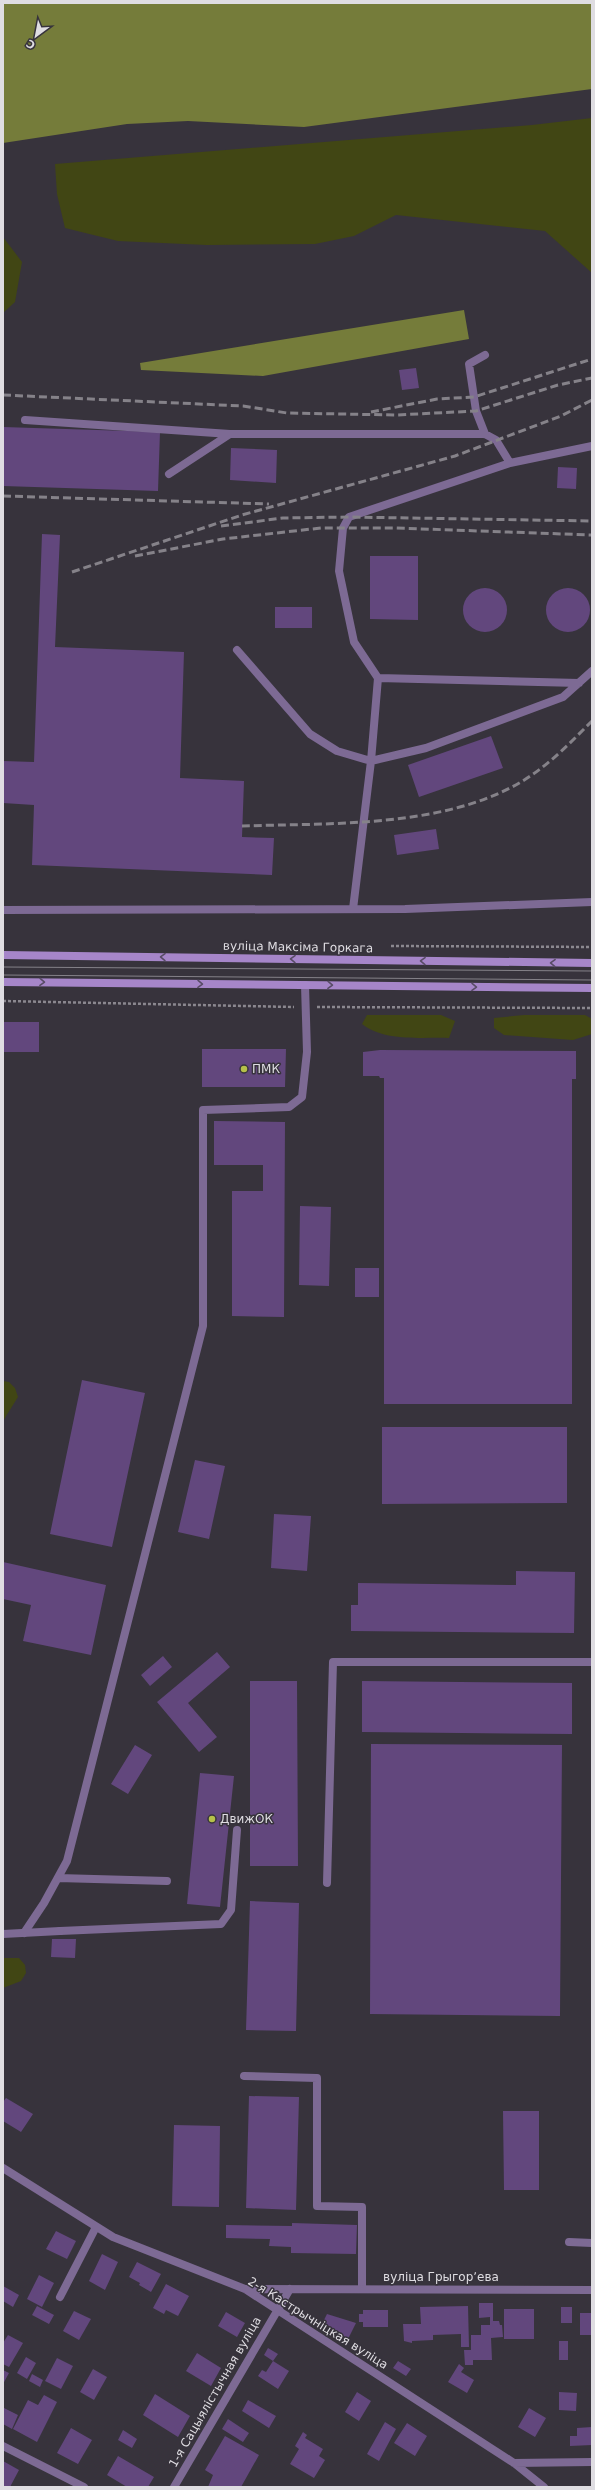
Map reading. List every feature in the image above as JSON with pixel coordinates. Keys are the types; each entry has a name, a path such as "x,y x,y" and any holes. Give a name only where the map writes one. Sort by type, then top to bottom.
{"main road":[{"name":"вуліца Максіма Горкага","path":"3,955 592,964"},
{"path":"3,982 592,988"}],"street":[{"path":"484,434 476,411 469,364 485,355"},
{"path":"25,420 230,434 484,434 496,440 510,463"},
{"path":"169,474 230,434"},
{"path":"353,909 371,761 378,678 354,642 339,571 342,528 349,517 510,463 592,446"},
{"path":"237,650 310,734 337,751 371,761 426,748 556,700 563,697 592,671"},
{"path":"378,678 579,683"},
{"path":"3,910 353,909 592,902"},
{"path":"24,1933 67,1861 203,1326 203,1110 288,1107 302,1097 307,1052 305,985"},
{"path":"327,1883 332,1662 592,1662"},
{"path":"3,1934 221,1924 231,1910 237,1830"},
{"path":"58,1878 167,1881"},
{"path":"244,2076 317,2078 317,2206 362,2207 362,2289"},
{"name":"2-я Кастрычніцкая вуліца","path":"3,2168 96,2227 134,2246 245,2289 514,2463 534,2484 544,2487"},
{"path":"60,2297 96,2227"},
{"path":"569,2242 592,2243"},
{"name":"вуліца Грыгорʼева","path":"245,2289 592,2290"},
{"path":"277,2310 290,2289"},
{"name":"1-я Сацыялістычная вуліца","path":"174,2487 277,2310"},
{"path":"3,2446 84,2487"},
{"path":"514,2463 592,2462"}],"shaded area":[{"path":"3,3 592,3 592,89 304,127 188,121 127,124 3,143"},
{"path":"592,118 592,273 545,231 396,215 354,236 315,244 207,245 118,241 65,228 57,194 55,164 532,125"},
{"path":"3,237 22,262 15,302 3,313"},
{"path":"464,310 469,339 263,376 141,370 140,363"},
{"path":"367,1015 441,1015 455,1021 449,1038 415,1038 381,1034 371,1030 362,1024"},
{"path":"524,1015 585,1015 592,1019 592,1034 573,1040 504,1035 494,1028 494,1018"},
{"path":"3,1381 9,1382 15,1388 18,1397 3,1421"},
{"path":"3,1958 19,1958 25,1965 26,1973 21,1981 3,1988"}],"building":[{"path":"416,368 419,388 402,390 399,370"},
{"path":"3,427 160,432 158,491 3,486"},
{"path":"231,448 277,450 276,483 230,480"},
{"path":"558,467 577,468 576,489 557,488"},
{"path":"42,534 60,535 55,647 184,652 180,778 244,781 242,837 274,838 272,875 32,865 34,805 3,803 3,761 34,762"},
{"path":"370,556 418,556 418,620 370,619"},
{"path":"481,588 489,588 501,594 507,606 507,614 501,626 489,632 481,632 469,626 463,614 463,606 469,594"},
{"path":"564,588 572,588 584,594 590,606 590,614 584,626 572,632 564,632 552,626 546,614 546,606 552,594"},
{"path":"275,607 312,607 312,628 275,628"},
{"path":"491,736 503,768 419,797 408,765"},
{"path":"436,829 439,849 397,855 394,835"},
{"path":"3,1022 39,1022 39,1052 3,1052"},
{"name":"ПМК","path":"202,1049 286,1049 285,1087 202,1087"},
{"path":"380,1050 576,1051 576,1079 572,1079 572,1404 384,1404 384,1078 380,1078 379,1076 363,1076 363,1052"},
{"path":"214,1121 285,1122 284,1317 232,1316 232,1191 263,1191 263,1165 214,1165"},
{"path":"300,1206 331,1207 329,1286 299,1285"},
{"path":"355,1268 379,1268 379,1297 355,1297"},
{"path":"82,1380 145,1393 112,1547 50,1534"},
{"path":"382,1427 567,1427 567,1503 382,1504"},
{"path":"195,1460 225,1466 209,1539 178,1532"},
{"path":"274,1514 311,1516 307,1571 271,1568"},
{"path":"3,1562 106,1585 91,1655 23,1641 31,1605 3,1599"},
{"path":"516,1571 575,1572 574,1633 351,1631 351,1605 358,1605 358,1583 516,1585"},
{"path":"217,1652 230,1667 188,1703 217,1737 199,1752 157,1702"},
{"path":"163,1656 172,1667 150,1686 141,1675"},
{"path":"250,1681 297,1681 298,1866 250,1866"},
{"path":"362,1681 572,1683 572,1734 362,1732"},
{"path":"371,1744 562,1745 560,2016 370,2014"},
{"path":"135,1745 152,1755 128,1794 111,1784"},
{"name":"ДвижОК","path":"200,1773 234,1776 220,1907 187,1904"},
{"path":"250,1901 299,1903 296,2031 246,2030"},
{"path":"52,1939 76,1939 75,1958 51,1957"},
{"path":"249,2096 299,2097 296,2210 246,2208"},
{"path":"6,2098 33,2114 21,2132 3,2121 3,2102"},
{"path":"503,2111 539,2111 539,2190 504,2190"},
{"path":"174,2125 220,2126 219,2207 172,2206"},
{"path":"292,2223 357,2225 356,2254 291,2253 291,2247 269,2246 270,2239 226,2238 226,2225 292,2226"},
{"path":"56,2231 76,2241 67,2259 46,2249"},
{"path":"102,2254 118,2262 105,2290 89,2281"},
{"path":"137,2262 161,2274 151,2292 139,2285 140,2283 129,2277"},
{"path":"39,2275 54,2283 42,2307 27,2299"},
{"path":"166,2284 189,2296 178,2316 166,2310 164,2314 153,2308"},
{"path":"3,2286 19,2295 13,2307 3,2301"},
{"path":"479,2303 493,2303 493,2321 499,2321 500,2325 502,2325 503,2337 491,2338 492,2360 473,2360 473,2365 465,2365 464,2350 471,2350 471,2335 481,2335 481,2325 490,2325 490,2317 479,2318"},
{"path":"37,2306 54,2315 49,2324 32,2315"},
{"path":"468,2306 469,2347 461,2347 461,2334 433,2335 433,2340 412,2341 412,2343 404,2341 403,2324 421,2324 420,2307"},
{"path":"561,2307 572,2307 572,2323 561,2323"},
{"path":"504,2309 534,2309 534,2339 504,2339"},
{"path":"363,2310 388,2310 388,2327 363,2327 363,2322 359,2322 359,2314 363,2314"},
{"path":"74,2311 91,2319 79,2340 63,2331"},
{"path":"226,2312 245,2323 237,2337 218,2326"},
{"path":"580,2313 592,2313 592,2335 580,2335"},
{"path":"327,2314 356,2323 348,2339 323,2322"},
{"path":"8,2335 23,2343 9,2367 3,2364 3,2343"},
{"path":"559,2341 568,2341 568,2360 559,2360"},
{"path":"268,2348 278,2354 273,2361 264,2355"},
{"path":"197,2353 221,2368 211,2386 186,2371"},
{"path":"26,2357 36,2363 27,2379 17,2373"},
{"path":"57,2358 73,2366 61,2389 45,2381"},
{"path":"273,2361 289,2371 278,2389 258,2376 262,2370 266,2372"},
{"path":"398,2361 411,2369 406,2376 393,2368"},
{"path":"459,2364 464,2368 461,2372 474,2380 467,2393 448,2382"},
{"path":"93,2369 107,2377 94,2400 80,2392"},
{"path":"3,2370 9,2373 3,2384"},
{"path":"32,2374 43,2380 40,2387 29,2381"},
{"path":"357,2392 371,2401 359,2421 345,2412"},
{"path":"559,2392 577,2393 576,2411 559,2410"},
{"path":"155,2394 190,2416 178,2437 143,2415"},
{"path":"44,2395 57,2402 37,2442 13,2429 28,2400 38,2405"},
{"path":"248,2400 276,2416 269,2428 242,2411"},
{"path":"4,2408 18,2415 12,2429 3,2424"},
{"path":"529,2408 546,2418 535,2437 518,2427"},
{"path":"228,2419 249,2433 243,2442 222,2429"},
{"path":"385,2422 396,2429 379,2461 367,2454"},
{"path":"407,2423 427,2436 415,2456 394,2443"},
{"path":"592,2427 592,2445 570,2446 570,2436 577,2436 577,2428"},
{"path":"71,2428 92,2440 78,2464 57,2453"},
{"path":"123,2430 137,2439 132,2448 118,2440"},
{"path":"303,2432 307,2435 305,2438 323,2449 319,2456 325,2460 314,2478 290,2464 299,2449 295,2446"},
{"path":"225,2436 259,2455 241,2487 208,2487 213,2475 205,2470"},
{"path":"118,2456 154,2477 148,2487 127,2487 107,2475"},
{"path":"3,2461 19,2470 10,2487 3,2487"}],"tram line":[{"path":"3,967 592,971"},
{"path":"3,975 592,980"}],"railway":[{"path":"371,412 437,399 474,397 592,359"},
{"path":"3,395 243,406 287,413 396,415 476,411 558,385 592,378"},
{"path":"72,572 242,515 455,456 561,416 592,400"},
{"path":"3,496 269,504"},
{"path":"221,526 283,518 349,517 592,521"},
{"path":"135,556 223,539 321,528 395,528 592,535"},
{"path":"242,826 348,823 385,820 457,808 490,797 531,776 558,754 592,721"}],"place":[{"name":"ПМК","path":"244,1069"},
{"name":"ДвижОК","path":"212,1819"}]}
